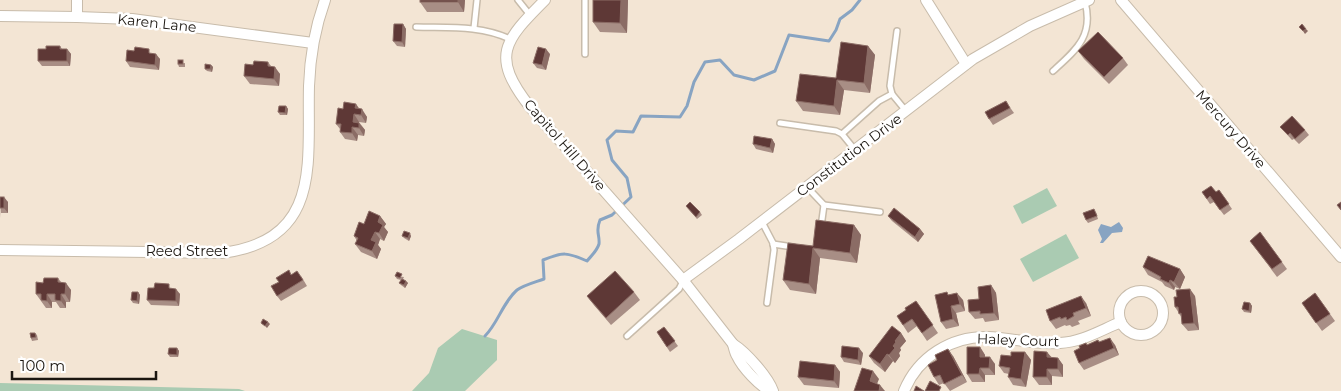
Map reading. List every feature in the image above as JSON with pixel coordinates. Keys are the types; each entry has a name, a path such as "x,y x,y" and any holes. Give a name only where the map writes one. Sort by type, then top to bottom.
{"street":[{"path":"77,0 77,17"},
{"name":"Reed Street","path":"0,250 222,253 247,248 268,239 285,225 293,214 306,186 309,164 309,85 313,43 325,0"},
{"path":"510,39 520,24 545,0"},
{"path":"926,0 966,64"},
{"name":"Mercury Drive","path":"1121,0 1341,257"},
{"name":"Constitution Drive","path":"683,280 807,188 966,64 1030,26 1087,1"},
{"name":"Karen Lane","path":"0,16 77,17 160,22 313,43"},
{"name":"Capitol Hill Drive","path":"510,39 506,54 510,74 515,86 530,107 683,280 733,344 736,356 747,369 766,389 772,391"},
{"path":"1136,292 1150,293 1157,298 1162,307 1163,316 1159,325 1148,334 1139,335 1130,332 1120,322 1119,312 1121,303 1127,296 1136,292"},
{"name":"Haley Court","path":"904,391 915,370 923,361 933,353 955,342 976,337 988,337 1033,342 1066,342 1085,338 1120,322"}],"lane":[{"path":"474,28 477,0"},
{"path":"518,0 530,15"},
{"path":"585,0 585,54"},
{"path":"1053,71 1072,54 1085,36 1088,21 1087,1"},
{"path":"416,27 474,28 496,32 510,39"},
{"path":"897,30 890,86 892,94 906,111"},
{"path":"842,134 879,101 892,94"},
{"path":"780,123 836,131 842,134 856,150"},
{"path":"807,188 824,205 880,212"},
{"path":"820,236 824,205"},
{"path":"762,222 774,250 767,303"},
{"path":"773,244 799,248"},
{"name":"Constitution Drive","path":"627,336 679,289 683,280"}],"green space":[{"path":"1047,188 1057,206 1022,224 1013,206"},
{"path":"1066,234 1079,258 1033,282 1020,259"},
{"path":"462,329 497,340 497,360 465,391 412,391 429,373 438,348"},
{"path":"0,383 239,389 245,391 0,391"}],"water":[{"path":"1119,222 1123,228 1122,232 1112,233 1103,243 1100,243 1102,239 1098,230 1101,224 1111,227"}],"building":[{"path":"420,0 458,0 458,2 420,2"},
{"path":"593,0 621,0 620,23 593,22"},
{"path":"394,24 403,24 402,42 393,41"},
{"path":"1302,24 1306,29 1303,31 1299,27"},
{"path":"1098,32 1123,58 1104,77 1078,51"},
{"path":"841,42 868,46 864,83 837,80 834,106 796,101 800,74 836,78"},
{"path":"46,46 60,46 60,49 67,49 67,61 38,61 38,49 46,49"},
{"path":"135,47 149,49 149,53 156,54 155,65 126,61 127,50 134,51"},
{"path":"538,47 546,49 542,65 533,63"},
{"path":"178,60 183,60 183,64 178,64"},
{"path":"254,61 268,62 268,66 275,67 274,79 244,76 245,64 253,65"},
{"path":"205,64 211,65 210,69 205,69"},
{"path":"1006,101 1010,108 989,119 985,112"},
{"path":"344,102 356,104 355,108 362,109 361,115 354,114 353,122 359,123 359,128 352,127 352,133 340,132 341,124 336,124 338,108 343,109"},
{"path":"279,106 286,106 285,113 278,112"},
{"path":"1292,116 1305,130 1295,139 1290,133 1288,135 1280,127"},
{"path":"754,136 772,139 770,148 753,144"},
{"path":"1211,186 1216,192 1219,190 1229,204 1220,210 1210,196 1207,199 1202,192"},
{"path":"0,197 4,197 4,208 0,208"},
{"path":"690,202 700,212 696,217 686,206"},
{"path":"1341,202 1341,210 1337,205"},
{"path":"894,208 920,229 915,237 888,216"},
{"path":"1094,209 1097,216 1086,220 1083,213"},
{"path":"369,211 380,216 378,222 383,225 379,233 375,232 371,240 376,242 372,251 355,244 358,238 354,236 359,222 364,224"},
{"path":"816,220 854,225 850,253 813,248 809,284 783,280 788,243 813,246"},
{"path":"404,231 410,233 408,238 402,236"},
{"path":"1260,232 1282,262 1272,269 1250,241"},
{"path":"1148,256 1180,269 1174,282 1170,280 1169,283 1160,279 1161,277 1143,267"},
{"path":"289,270 291,275 297,271 303,280 277,296 271,286 279,282 276,278"},
{"path":"615,271 634,292 606,318 587,296"},
{"path":"397,272 402,274 400,278 395,276"},
{"path":"44,278 58,278 58,282 66,283 65,294 61,294 61,301 55,300 55,294 47,294 47,301 41,300 41,294 36,294 36,282 43,283"},
{"path":"402,279 406,281 404,285 399,283"},
{"path":"155,283 169,284 169,288 176,289 176,301 147,300 148,288 154,288"},
{"path":"991,285 994,313 980,314 980,311 969,312 968,300 979,299 978,287"},
{"path":"1190,289 1194,323 1182,324 1181,313 1179,314 1178,307 1175,307 1174,297 1177,297 1176,290"},
{"path":"132,292 138,292 137,301 131,300"},
{"path":"947,292 948,295 957,293 960,304 951,306 953,319 941,322 935,295"},
{"path":"1315,293 1330,314 1316,323 1302,303"},
{"path":"1081,296 1086,308 1073,313 1074,316 1067,320 1066,317 1061,319 1060,317 1050,321 1046,310"},
{"path":"916,301 933,325 922,333 912,319 903,325 897,316"},
{"path":"1244,302 1250,303 1249,311 1242,309"},
{"path":"263,319 268,322 265,326 261,323"},
{"path":"892,326 901,333 893,346 895,348 889,355 887,354 880,364 869,356"},
{"path":"664,327 675,341 667,347 657,332"},
{"path":"30,333 35,333 36,337 31,338"},
{"path":"1110,338 1114,348 1079,363 1074,351 1080,348 1079,346"},
{"path":"842,346 859,348 858,360 841,357"},
{"path":"967,347 980,347 980,357 990,357 989,368 980,368 979,374 967,374"},
{"path":"169,348 177,348 177,355 168,354"},
{"path":"948,349 962,375 944,384 940,375 934,377 928,365 937,360 935,355"},
{"path":"1034,351 1047,352 1047,357 1058,358 1058,369 1047,369 1047,377 1033,377"},
{"path":"1011,352 1025,352 1021,379 1008,377 1010,368 999,366 1001,355 1011,356"},
{"path":"800,361 835,365 834,381 798,377"},
{"path":"862,368 873,371 870,381 880,385 879,391 854,391"},
{"path":"930,381 941,387 939,391 925,391"},
{"path":"916,386 924,391 914,391"}],"waterway":[{"path":"485,336 494,325 508,300 517,290 544,279 543,260 565,254 587,261 599,244 598,230 600,220 612,215 631,197 627,178 612,160 607,140 616,131 633,132 641,116 680,117 687,106 694,82 705,62 720,60 734,75 754,80 775,71 789,35 829,41 840,19 852,10 860,0"}]}
